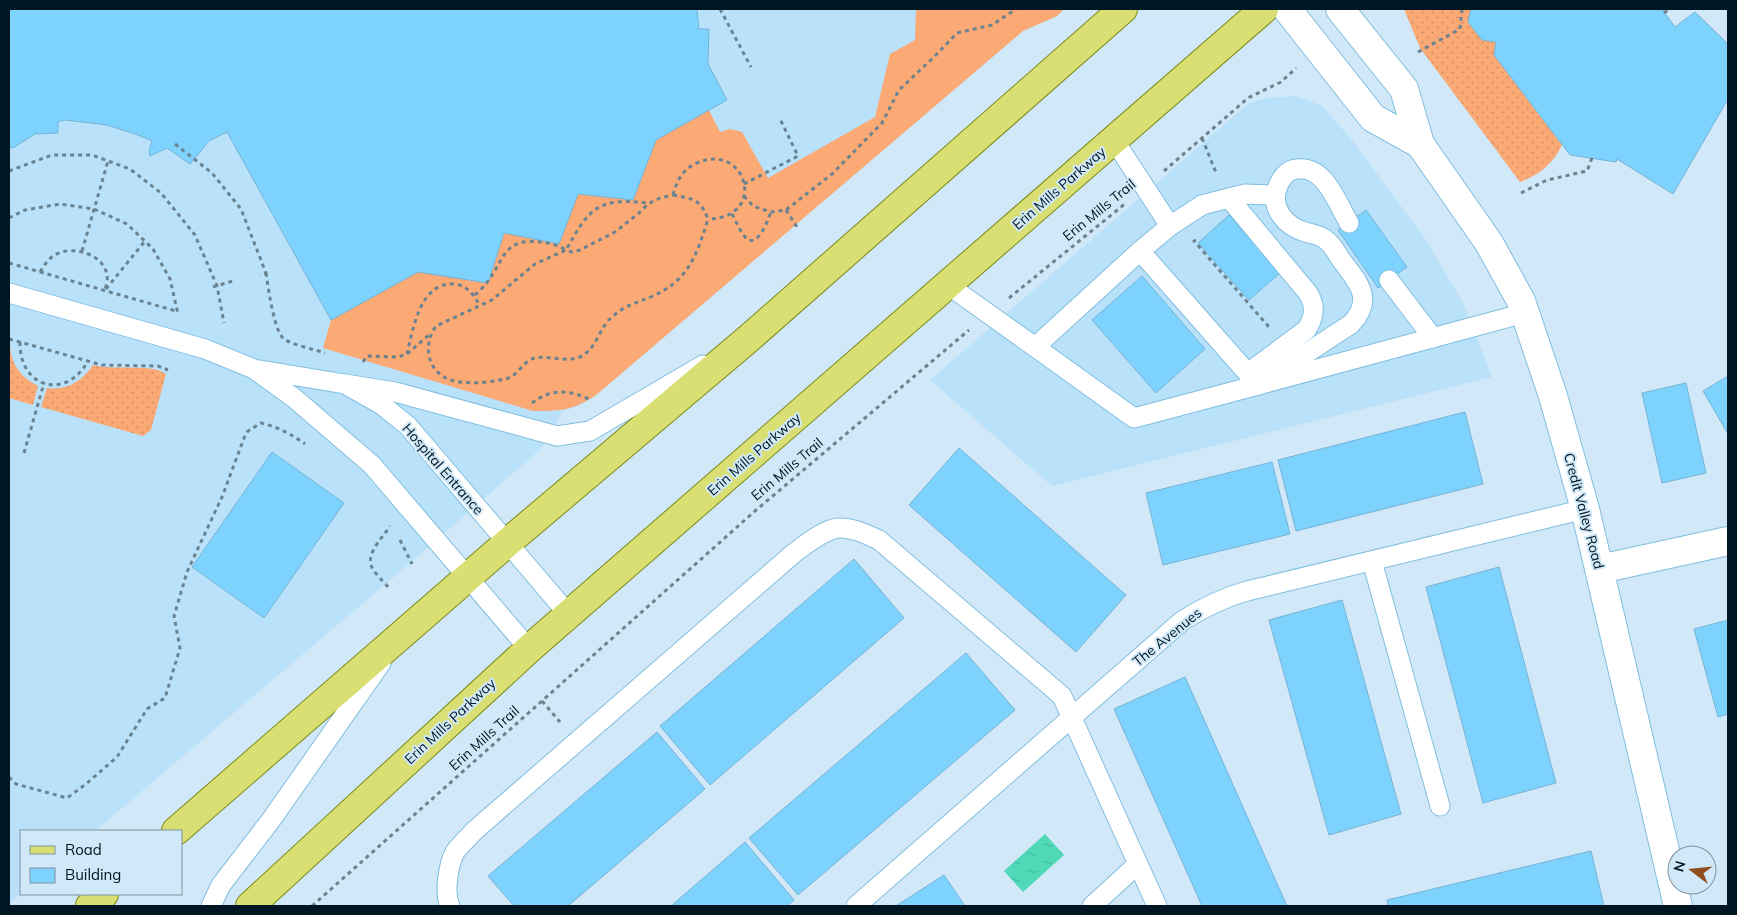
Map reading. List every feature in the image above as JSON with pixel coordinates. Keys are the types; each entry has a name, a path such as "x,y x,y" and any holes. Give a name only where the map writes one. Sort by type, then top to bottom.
{"main road":[{"path":"177,830 507,544 748,339 1123,9"},
{"name":"Erin Mills Parkway","path":"250,906 529,649 1264,9"},
{"path":"90,906 103,895"}],"street":[{"name":"Credit Valley Road","path":"1287,9 1373,118 1420,144"},
{"name":"Credit Valley Road","path":"1340,9 1404,89 1420,144 1489,243 1522,301 1554,396 1585,508 1678,906"},
{"path":"1600,569 1728,541"}],"lane":[{"path":"1114,140 1170,226"},
{"path":"1253,379 1351,324 1359,315 1364,302 1357,280 1326,239 1295,229 1286,222 1278,211 1276,195 1278,185 1285,174 1294,169 1304,168 1322,178 1349,223"},
{"path":"1034,347 1170,226 1202,206 1245,194 1276,195"},
{"path":"1226,199 1313,301 1314,313 1312,322 1306,330 1253,379"},
{"path":"1140,251 1253,379"},
{"path":"1389,280 1433,338"},
{"path":"948,285 1134,418 1253,379 1433,338 1525,313"},
{"name":"Hospital Entrance","path":"9,293 205,348 254,369 294,398 372,465 529,649"},
{"path":"344,384 394,392 557,436 590,431 748,339"},
{"name":"Hospital Entrance","path":"254,369 344,384 382,405 408,426 568,615"},
{"name":"The Avenues","path":"856,906 1182,621 1202,608 1223,598 1247,591 1585,508"},
{"path":"450,906 448,901 448,877 455,852 474,831 794,553 813,539 838,528 859,531 879,540 1062,696 1157,906"},
{"path":"1372,560 1440,806"},
{"path":"211,906 221,884 271,820 397,639"},
{"path":"1092,906 1138,864"}],"path":[{"path":"720,9 751,67"},
{"path":"744,196 753,206 771,212 786,210 832,174 882,123 899,90 957,33 992,25 1016,9"},
{"path":"1418,52 1460,29 1462,9"},
{"path":"1664,13 1669,9"},
{"name":"Erin Mills Trail","path":"312,906 754,511 989,314 1144,188 1248,98 1281,82 1294,70"},
{"path":"744,184 798,156 780,119"},
{"path":"1202,138 1226,199"},
{"path":"175,144 212,173 241,208 266,273 276,324 282,338"},
{"path":"9,171 52,155 92,155 130,169 161,193 195,235 215,286 224,323"},
{"path":"1521,193 1547,180 1587,171 1592,158"},
{"path":"673,195 676,183 682,173 692,165 703,160 715,159 732,164 742,176 744,184 744,196 741,204 732,214 718,219 708,219"},
{"path":"82,251 108,161"},
{"path":"430,334 427,344 431,363 437,371 447,378 459,382 507,379 533,358 574,359 582,356 591,348 611,317 629,304 667,290 681,278 693,258 708,219 702,205 689,198 673,195 660,198 648,204 615,232 580,250 572,252 548,243 530,241 513,245 501,258 488,282 474,295"},
{"path":"361,364 367,356 398,357 406,354 430,334 436,326 492,300 536,264 566,250 584,220 595,209 610,203 630,201 648,204"},
{"path":"9,218 25,210 60,204 94,209 127,224 153,249 170,279 177,312 9,263"},
{"path":"786,210 797,228"},
{"path":"732,214 747,239 752,240 760,236 771,212"},
{"path":"1201,236 1194,241 1271,330"},
{"path":"105,290 145,241"},
{"path":"40,272 48,260 58,253 70,250 82,251 93,256 102,264 107,274 105,290"},
{"path":"260,275 266,273"},
{"path":"215,286 233,281"},
{"path":"406,354 424,300 438,287 446,284 456,284 465,287 474,295 480,306"},
{"path":"9,339 102,365 158,366 168,370"},
{"path":"20,342 23,366 30,375 44,383 63,384 74,379 88,361"},
{"path":"24,453 44,383"},
{"path":"527,408 541,396 560,392 578,394 594,402"},
{"path":"9,777 16,784 67,798 117,757 147,708 164,698 180,648 174,616 187,572 222,497 248,431 261,423 285,431 309,446"},
{"path":"387,520 412,564"},
{"path":"388,587 371,566 370,558 391,526"}],"shaded area":[{"path":"9,9 1064,9 1057,16 1023,31 595,396 581,405 563,411 541,449 96,830 20,830 20,895 9,904"},
{"path":"916,9 1064,9 1057,16 1023,31 595,396 579,405 565,409 533,411 323,348 331,320 418,272 488,283 504,233 559,244 578,194 633,200 656,140 709,110 720,132 730,129 742,132 768,178 875,117 890,54 915,40"},
{"path":"1404,9 1471,9 1468,22 1482,40 1496,42 1494,55 1562,145 1545,168 1520,182 1420,48"},
{"path":"1294,96 1322,106 1352,140 1426,240 1463,303 1492,377 1052,486 930,380 1249,103 1267,98"},
{"path":"9,342 11,355 19,371 38,386 33,405 9,398"},
{"path":"93,365 152,369 166,374 151,430 143,436 41,407 47,388 61,388 73,384 84,376"}],"water":[{"path":"1045,834 1064,855 1023,892 1004,871"}],"building":[{"path":"9,9 697,9 699,29 709,29 708,64 727,100 656,140 633,200 578,194 559,244 504,233 488,283 418,272 331,320 227,132 209,141 190,164 167,148 150,156 149,151 152,141 138,135 107,125 65,120 58,122 58,133 35,134 13,148 9,147"},
{"path":"1471,9 1662,9 1675,27 1695,12 1728,44 1728,99 1673,194 1617,159 1616,162 1570,155 1494,55 1496,42 1482,40 1468,22"},
{"path":"1366,210 1407,267 1378,288 1338,230"},
{"path":"1229,215 1280,273 1249,300 1198,243"},
{"path":"1142,276 1205,349 1156,393 1092,320"},
{"path":"1728,376 1728,434 1703,391"},
{"path":"1686,383 1706,473 1662,483 1642,393"},
{"path":"1465,412 1483,484 1296,531 1278,460"},
{"path":"959,448 1126,595 1076,652 909,505"},
{"path":"272,452 344,503 264,618 192,567"},
{"path":"1272,462 1290,534 1163,565 1146,493"},
{"path":"854,559 904,618 710,785 660,726"},
{"path":"1499,567 1556,783 1483,803 1426,587"},
{"path":"1342,600 1401,814 1329,835 1269,620"},
{"path":"1728,620 1728,714 1718,717 1694,629"},
{"path":"966,653 1015,710 798,895 749,838"},
{"path":"1185,677 1287,906 1202,906 1114,709"},
{"path":"657,732 705,789 568,906 514,906 488,876"},
{"path":"745,842 794,900 787,906 671,906"},
{"path":"1591,851 1604,906 1388,906 1387,900"},
{"path":"944,875 965,906 896,906"}]}
